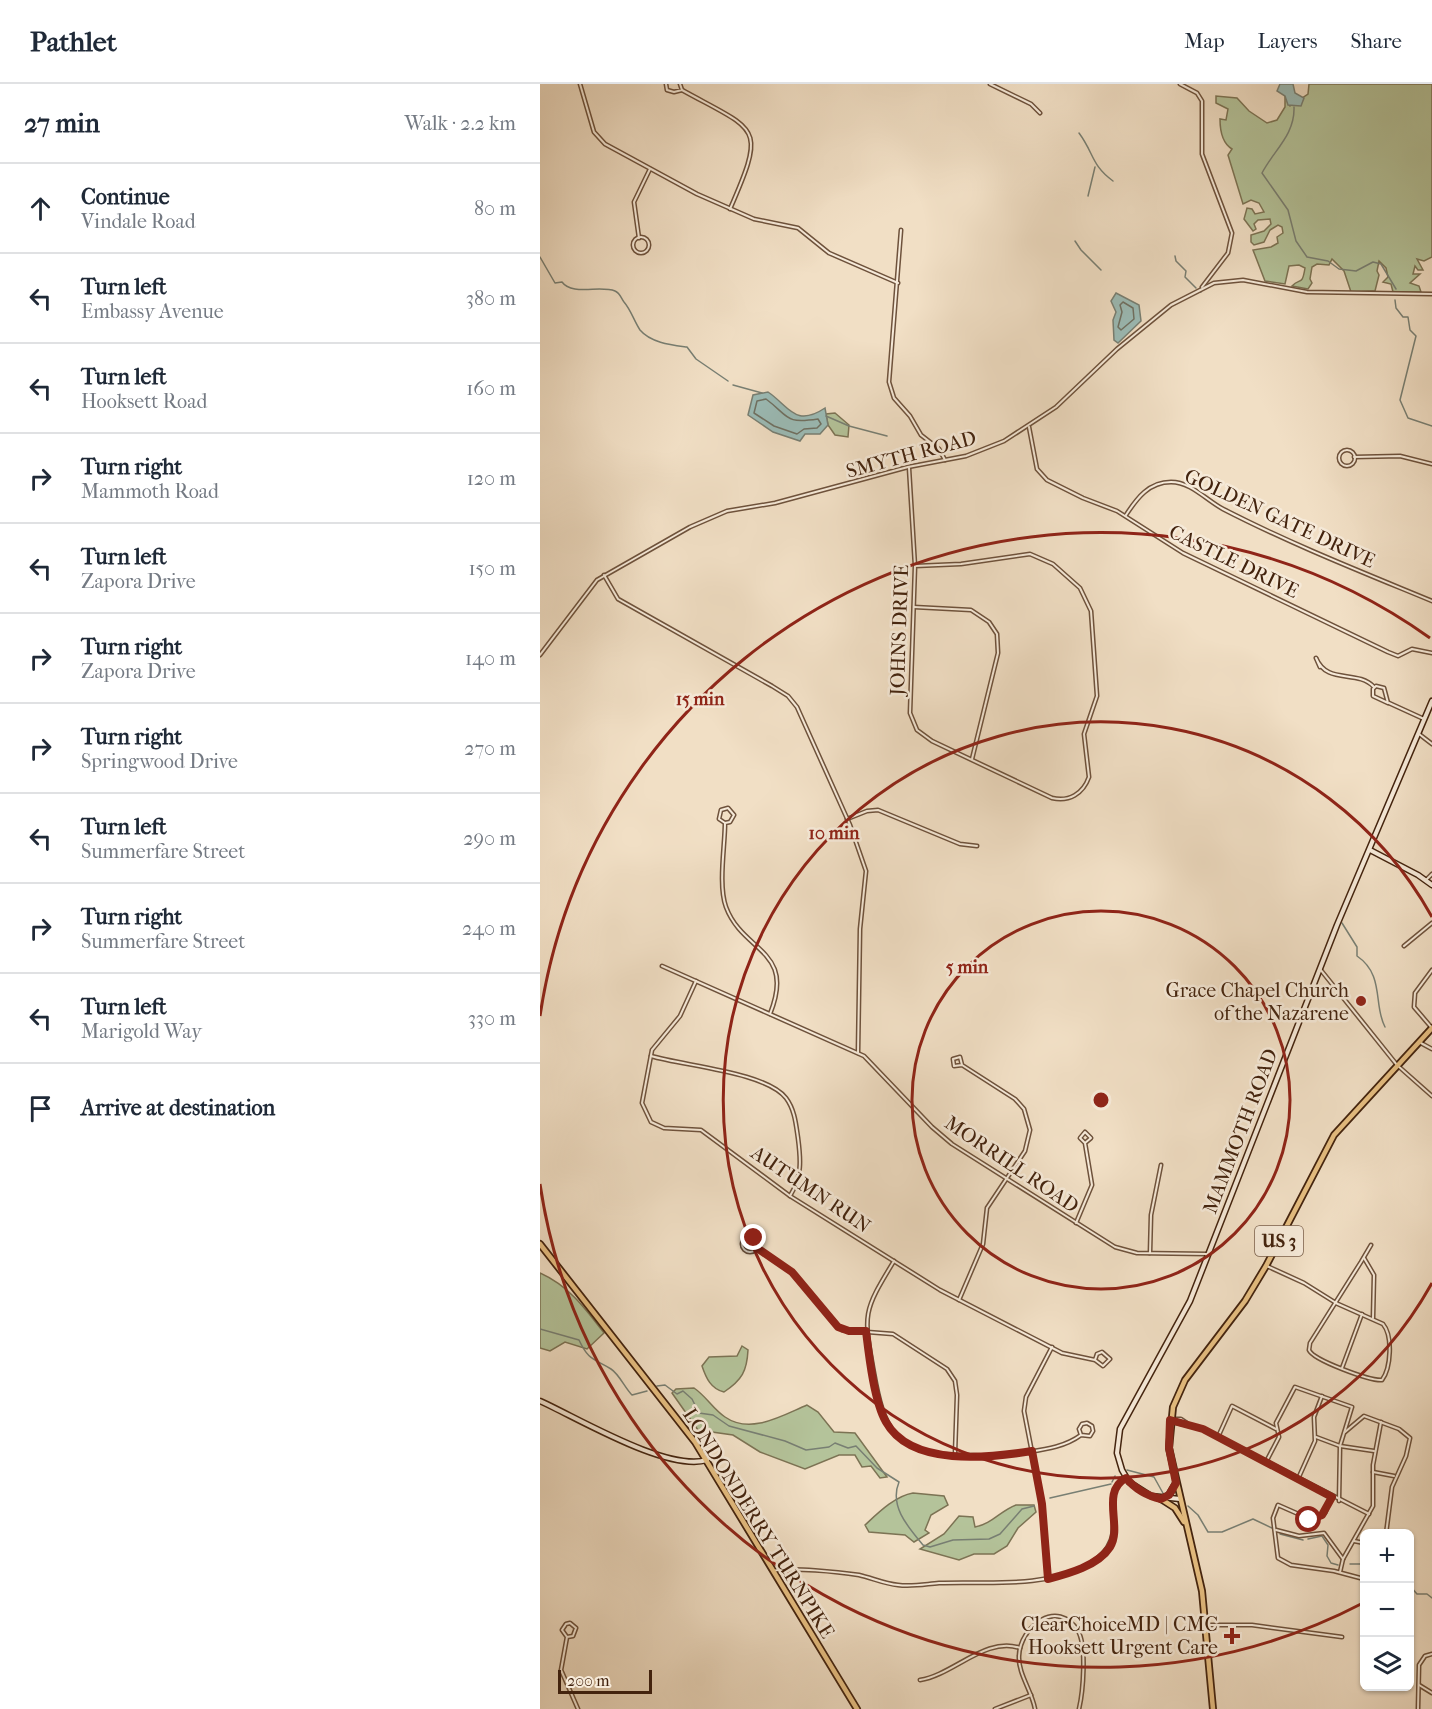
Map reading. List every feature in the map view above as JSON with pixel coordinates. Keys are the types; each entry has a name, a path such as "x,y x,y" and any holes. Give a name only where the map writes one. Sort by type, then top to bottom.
{"main road":[{"name":"MAMMOTH ROAD","path":"1126,1478 1117,1453 1120,1429 1181,1321 1320,969 1432,701"},
{"path":"1370,850 1432,885"},
{"name":"US 3","path":"1213,1709 1202,1591 1169,1448 1170,1420 1185,1380 1245,1301 1266,1266 1334,1135 1432,1028"},
{"name":"LONDONDERRY TURNPIKE","path":"540,1244 677,1418 706,1460 857,1709"},
{"path":"540,1401 647,1451 689,1462 706,1460"},
{"path":"1126,1478 1141,1492 1161,1499 1176,1508 1186,1524"},
{"path":"1161,1499 1169,1495 1176,1483"},
{"path":"1161,1499 1180,1499"}],"street":[{"path":"580,84 597,136 610,147 730,209 760,221 798,228 829,253 897,283"},
{"path":"666,84 671,92 682,90 736,119 750,133 752,156 730,209"},
{"path":"680,84 682,90"},
{"path":"990,84 1034,106 1040,112"},
{"path":"1180,84 1197,93 1202,101 1202,154 1232,233 1226,258 1205,280 1202,288"},
{"path":"639,238 634,202 650,169"},
{"path":"901,230 889,382 894,398 910,416 921,435 939,449 945,460"},
{"path":"639,238 646,240 649,244 648,249 642,253 634,248 635,241 639,238"},
{"name":"SMYTH ROAD","path":"540,655 588,590 604,575 712,516 792,499 909,467 980,451 1029,427 1064,400 1117,349 1165,309 1202,288 1221,281 1243,279 1311,293 1432,294"},
{"name":"CASTLE DRIVE","path":"1029,427 1035,462 1041,475 1063,489 1126,516 1183,553 1388,652 1398,656 1412,649 1432,653"},
{"path":"1345,450 1350,451 1354,457 1352,464 1347,465 1343,464 1339,458 1345,450"},
{"path":"1354,457 1394,455 1432,464"},
{"name":"JOHNS DRIVE","path":"909,467 915,566 910,713 912,724 932,741 972,759"},
{"name":"GOLDEN GATE DRIVE","path":"1126,516 1148,489 1162,483 1177,482 1191,488 1221,508 1324,557 1432,601"},
{"path":"913,607 970,610 989,622 997,634 998,653 972,759 1052,798 1066,799 1082,791 1090,774 1084,741 1085,727 1097,696 1089,604 1080,588 1053,564 1030,554 961,564 915,566"},
{"path":"604,575 612,592 622,602 740,668 793,701 848,819 861,853 866,878 860,929 858,1053"},
{"path":"1320,667 1336,676 1370,682 1374,687 1373,696 1424,719"},
{"path":"1374,687 1384,688 1388,702"},
{"path":"1419,734 1432,744"},
{"path":"728,808 733,813 733,818 725,823 721,821 718,814 721,810 728,808"},
{"path":"848,819 867,811 878,810 960,844 977,846"},
{"path":"725,823 724,898 733,919 773,966 778,987 770,1014"},
{"path":"1426,880 1432,874"},
{"path":"1404,946 1432,923"},
{"name":"MORRILL ROAD","path":"662,966 858,1053 875,1065 941,1135 1115,1247 1150,1253 1209,1254"},
{"path":"1320,969 1397,1065 1432,1096"},
{"path":"1432,970 1415,993 1415,1011 1432,1028"},
{"name":"AUTUMN RUN","path":"696,981 680,1016 655,1043 642,1103 651,1122 664,1128 701,1130 790,1196 959,1300 1073,1357 1095,1360 1103,1366 1110,1359 1107,1353 1101,1352 1095,1360"},
{"path":"1419,1042 1432,1049"},
{"path":"651,1056 736,1075 764,1083 780,1092 793,1110 801,1157 799,1179 790,1196"},
{"path":"959,1300 984,1244 987,1208 1028,1144 1030,1130 1027,1116 1015,1099 962,1065"},
{"path":"1076,1223 1092,1185 1085,1143"},
{"path":"1150,1253 1151,1215 1161,1164"},
{"path":"749,1236 754,1238 757,1248 747,1251 742,1245 743,1241 749,1236"},
{"path":"1266,1266 1304,1283 1336,1303 1381,1321 1388,1330 1388,1359 1382,1380 1342,1368 1313,1356 1309,1350 1336,1303 1371,1245"},
{"path":"757,1248 792,1272 838,1327 849,1331 885,1331 939,1362 950,1373 957,1395 956,1455"},
{"path":"1364,1258 1374,1275 1373,1318"},
{"path":"894,1261 871,1300 866,1318 866,1331 879,1405 892,1432 900,1440 919,1450 956,1455 996,1456 1065,1445 1081,1435 1086,1437 1091,1435 1093,1430 1091,1425 1082,1424 1079,1429 1081,1435"},
{"path":"1342,1368 1362,1314"},
{"path":"1048,1579 1042,1504 1024,1404 1052,1347"},
{"path":"1266,1462 1279,1437 1276,1429 1279,1416 1295,1387 1352,1407 1340,1446 1339,1501"},
{"path":"1298,1479 1316,1437 1314,1417 1322,1396"},
{"path":"1218,1437 1232,1406 1276,1429"},
{"path":"1344,1432 1360,1417 1399,1429 1410,1438 1406,1456 1395,1476 1387,1529"},
{"path":"1170,1420 1179,1424 1188,1424 1218,1437 1339,1501 1369,1514"},
{"path":"1340,1572 1343,1558 1374,1502 1373,1472 1381,1422"},
{"path":"1316,1437 1340,1446 1375,1451"},
{"path":"1373,1472 1395,1476"},
{"path":"773,1571 845,1574 899,1586 1048,1579 1087,1565 1108,1550 1113,1541 1114,1493 1119,1483 1126,1478"},
{"path":"1332,1497 1325,1513 1312,1520 1278,1505 1274,1518 1277,1555 1284,1563 1360,1578"},
{"path":"1275,1530 1299,1536 1324,1533 1343,1558"},
{"path":"1354,1541 1360,1542"},
{"path":"1035,1709 1020,1666 1020,1648 1030,1627 1042,1618 1063,1618 1077,1629 1082,1642 1083,1690 1079,1709"},
{"path":"570,1623 576,1628 576,1632 573,1636 567,1637 563,1635 562,1628 570,1623"},
{"path":"1206,1625 1252,1625 1342,1636"},
{"path":"567,1637 561,1670 578,1709"},
{"path":"920,1680 934,1677 990,1649 1020,1648"},
{"path":"1418,1709 1420,1662 1425,1656 1432,1654"},
{"path":"1418,1685 1432,1693"},
{"path":"995,1709 1032,1695"}],"green space":[{"path":"1309,84 1432,84 1432,257 1424,261 1417,259 1423,270 1418,270 1415,266 1413,274 1420,274 1410,283 1419,286 1421,292 1393,292 1391,284 1383,282 1388,277 1386,268 1379,261 1377,271 1379,275 1375,291 1351,292 1344,271 1332,259 1329,265 1317,264 1312,267 1310,279 1312,283 1308,289 1292,286 1303,278 1305,268 1299,265 1289,266 1285,284 1265,281 1253,250 1271,247 1278,243 1277,237 1283,233 1282,227 1278,225 1270,230 1264,242 1254,245 1251,242 1251,235 1264,231 1271,224 1270,219 1258,220 1254,224 1256,229 1253,231 1244,219 1247,208 1252,209 1255,214 1264,212 1259,203 1251,200 1243,204 1228,155 1232,149 1224,140 1220,127 1220,119 1226,120 1228,109 1216,103 1216,96 1237,98 1249,111 1267,123 1277,120 1285,107 1285,96 1290,106 1308,94"},
{"path":"835,413 849,425 848,437 835,435 828,425 826,414"},
{"path":"540,1273 568,1291 604,1333 587,1349 565,1342 550,1351 540,1348"},
{"path":"742,1346 748,1350 742,1374 724,1392 712,1386 702,1366 709,1357 737,1356"},
{"path":"694,1388 725,1417 745,1424 767,1422 807,1405 818,1412 834,1432 855,1433 887,1477 880,1478 871,1466 862,1467 855,1455 839,1455 805,1469 760,1452 733,1435 698,1430 672,1393 676,1389"},
{"path":"913,1493 944,1496 948,1505 931,1515 925,1530 929,1533 914,1542 905,1535 869,1532 865,1525 875,1515 893,1501"},
{"path":"1016,1505 1034,1505 1036,1512 1018,1528 1007,1546 994,1554 974,1554 959,1560 920,1549 944,1534 959,1516 973,1517 975,1527"}],"water":[{"path":"1280,84 1293,84 1295,93 1304,98 1301,106 1288,105 1285,96 1277,91"},
{"path":"1116,293 1139,305 1141,321 1118,343 1114,340 1113,320 1116,312 1111,301"},
{"path":"768,392 793,413 799,415 815,414 825,408 828,425 820,434 805,434 800,441 773,432 748,415 753,395"}],"waterway":[{"path":"1294,107 1291,126 1262,173 1288,210 1296,241 1307,257 1328,261 1339,269 1356,271 1373,262 1381,264 1396,289"},
{"path":"1079,133 1101,170 1113,181"},
{"path":"1088,196 1095,167"},
{"path":"1075,241 1101,270"},
{"path":"1175,256 1176,261 1186,271 1185,277 1196,288"},
{"path":"540,257 555,283 562,282 572,288 609,289 617,292 629,308 640,330 650,338 662,343 687,347 696,359 728,381"},
{"path":"1395,300 1396,308 1403,317 1408,317 1410,330 1416,336 1400,400 1408,418 1432,426"},
{"path":"733,385 762,393"},
{"path":"826,416 849,426 887,436"},
{"path":"1342,923 1357,947 1357,956 1372,972 1385,1027"},
{"path":"540,1329 579,1340 589,1356 614,1371 632,1395 647,1391"},
{"path":"657,1386 665,1385 677,1394 683,1391 692,1399 699,1413 713,1415 729,1426 785,1441 806,1450 829,1447 835,1443 848,1448 856,1446 877,1468 899,1482 896,1499 898,1508 923,1545 930,1547 953,1540 989,1539 1000,1534 1022,1509 1034,1506"},
{"path":"1127,1470 1154,1477 1164,1495"},
{"path":"1112,1482 1115,1476"},
{"path":"1050,1498 1111,1484"},
{"path":"1188,1506 1198,1515 1208,1532 1222,1532 1253,1519 1272,1528"},
{"path":"1280,1534 1303,1540"},
{"path":"1308,1539 1322,1536 1328,1545 1327,1556 1331,1563 1338,1565"},
{"path":"1350,1564 1360,1564"},
{"path":"1414,1591 1417,1594 1427,1594 1432,1598"}],"place":[{"name":"Grace Chapel Church of the Nazarene","path":"1361,1001"},
{"name":"ClearChoiceMD | CMC Hooksett Urgent Care","path":"1232,1636"}],"route":[{"path":"754,1238 758,1244 757,1248 792,1272 838,1327 849,1331 866,1331 879,1405 892,1432 900,1440 919,1450 937,1454 996,1456 1032,1451 1042,1504 1048,1579 1087,1565 1108,1550 1113,1541 1114,1493 1121,1480 1126,1478 1141,1492 1156,1498 1164,1498 1172,1492 1176,1483 1169,1448 1170,1420 1174,1423 1190,1424 1203,1429 1332,1497 1322,1515 1309,1520"}]}
